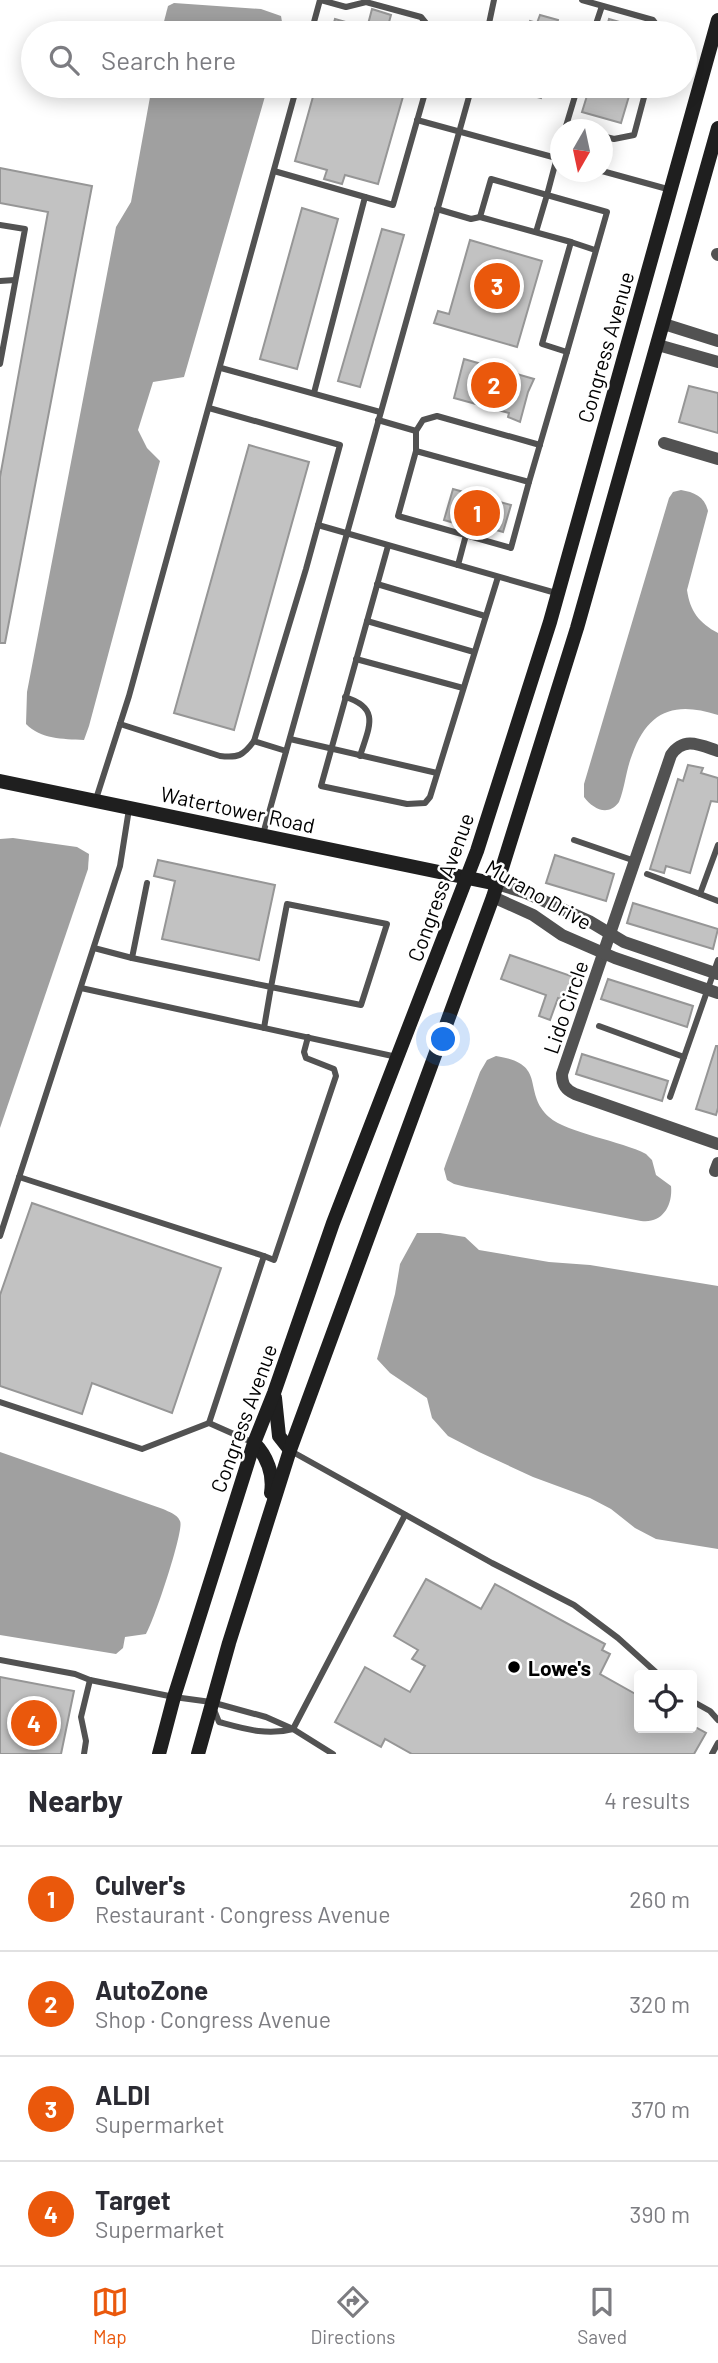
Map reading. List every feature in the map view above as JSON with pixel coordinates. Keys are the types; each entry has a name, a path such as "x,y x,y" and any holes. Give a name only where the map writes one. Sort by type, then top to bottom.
{"street":[{"name":"Congress Avenue","path":"697,96 718,20"},
{"name":"Congress Avenue","path":"159,1754 174,1697 254,1443 275,1393 333,1223 468,878 558,594 696,98"},
{"path":"198,1754 211,1702 290,1450 495,890 577,628 718,128"},
{"path":"664,324 718,341"},
{"path":"658,345 718,362"},
{"path":"664,443 718,459"},
{"name":"Lido Circle","path":"718,751 685,743 671,755 562,1074 566,1090 718,1144"},
{"name":"Watertower Road","path":"0,781 468,878"},
{"name":"Murano Drive","path":"468,878 495,890 562,935 604,953 713,991"},
{"name":"Murano Drive","path":"495,890 526,893 591,922 624,942 717,969"},
{"path":"275,1393 275,1417 279,1436 290,1450"},
{"path":"254,1443 265,1453 270,1469 272,1486 269,1515"}],"lane":[{"path":"314,21 320,0 346,7 366,2 421,17 424,21"},
{"path":"490,21 494,0"},
{"path":"582,0 654,21"},
{"path":"597,21 602,6"},
{"path":"96,801 221,368 294,98"},
{"path":"274,171 393,205 424,98"},
{"path":"262,835 469,98"},
{"path":"569,119 575,98"},
{"path":"613,139 634,135 644,98"},
{"path":"418,120 550,157"},
{"path":"613,174 671,190"},
{"path":"480,217 491,179 607,212 511,548 398,516 416,451 416,431 423,420 438,416 540,446"},
{"path":"537,232 551,182"},
{"path":"314,393 365,197"},
{"path":"438,209 471,219 480,217 595,250"},
{"path":"0,225 25,229 0,364"},
{"path":"567,352 542,344 571,242"},
{"path":"0,281 15,280"},
{"path":"221,368 380,412"},
{"path":"120,724 220,757 236,758 245,754 254,741 318,525 340,445 209,408"},
{"path":"378,421 416,431"},
{"path":"416,451 529,482"},
{"path":"318,525 558,594"},
{"path":"458,565 466,535"},
{"path":"388,546 321,786 416,805 425,803 430,797 498,577"},
{"path":"377,584 485,616"},
{"path":"367,621 474,652"},
{"path":"356,659 463,688"},
{"path":"345,697 359,701 369,711 370,718 360,756"},
{"path":"290,739 437,773"},
{"path":"254,741 286,751"},
{"path":"0,1236 120,866 129,808"},
{"path":"574,839 635,861"},
{"path":"700,894 718,845"},
{"path":"647,874 718,901"},
{"path":"132,958 147,884"},
{"path":"94,948 132,958 271,987 361,1005 387,924 287,904 271,987 264,1028"},
{"path":"670,1097 713,991 717,969"},
{"path":"81,988 398,1057"},
{"path":"599,1026 684,1057"},
{"path":"19,1177 274,1260 336,1076 334,1069 306,1058 303,1052 308,1037"},
{"path":"209,1423 264,1256"},
{"path":"0,1402 142,1449 209,1423 254,1443"},
{"path":"290,1450 590,1615 653,1670"},
{"path":"211,1702 219,1722 260,1732 277,1733 293,1729 405,1515"},
{"path":"0,1660 174,1697 211,1702 266,1717 293,1729 333,1754"},
{"path":"84,1754 86,1741 81,1717 90,1680"},
{"path":"697,1704 710,1711 718,1720"},
{"path":"712,1754 718,1743"}],"shaded area":[{"path":"174,3 261,9 281,16 282,21 164,21 168,6"},
{"path":"150,98 265,98 184,377 153,382 138,430 147,448 160,461 89,726 84,740 60,738 38,733 26,724 27,692 116,227 131,202"},
{"path":"681,490 698,496 708,511 687,590 696,616 718,633 718,715 689,709 665,713 655,719 639,740 630,761 619,802 615,807 601,810 584,797 584,784 669,498 673,492"},
{"path":"13,838 77,847 89,854 88,869 0,1128 0,839"},
{"path":"496,1056 523,1065 529,1072 541,1107 557,1123 646,1154 652,1160 656,1175 671,1186 670,1200 665,1212 655,1220 641,1221 466,1187 447,1180 444,1169 480,1072 487,1060"},
{"path":"417,1233 465,1237 479,1250 718,1286 718,1549 656,1539 590,1498 533,1477 448,1436 432,1418 427,1398 390,1373 377,1359 395,1294 400,1264"},
{"path":"0,1452 163,1509 179,1519 180,1528 173,1558 146,1634 125,1637 123,1648 116,1654 0,1635"}],"building":[{"path":"372,9 391,15 389,21 369,21"},
{"path":"540,15 558,20 558,21 538,21"},
{"path":"313,98 403,98 378,184 345,175 342,184 324,179 327,170 295,161"},
{"path":"586,98 628,98 621,123 582,112"},
{"path":"0,168 92,186 5,643 0,643 0,477 48,212 0,203"},
{"path":"302,208 338,219 297,369 260,359"},
{"path":"382,229 404,235 360,387 338,381"},
{"path":"470,240 542,261 517,347 434,323 438,311 449,314"},
{"path":"464,359 534,379 520,422 508,417 509,413 454,398"},
{"path":"689,386 718,393 718,433 679,422"},
{"path":"249,445 309,462 234,730 174,713"},
{"path":"453,489 511,505 503,532 479,525 478,530 444,520"},
{"path":"688,765 703,768 701,773 718,778 718,802 711,801 690,873 666,866 664,873 650,869 678,779 683,781"},
{"path":"555,855 614,874 606,901 546,883"},
{"path":"158,860 275,885 259,960 162,939 175,881 154,876"},
{"path":"633,903 718,929 713,949 627,923"},
{"path":"510,955 574,977 566,1001 558,998 550,1020 539,1016 546,995 501,979"},
{"path":"608,979 693,1006 687,1027 601,999"},
{"path":"716,1046 718,1108 716,1115 696,1109"},
{"path":"582,1054 668,1081 662,1101 576,1074"},
{"path":"32,1203 221,1268 172,1413 92,1383 82,1414 0,1386 0,1295"},
{"name":"Lowe's","path":"426,1579 481,1609 495,1584 605,1644 602,1650 610,1654 600,1674 634,1693 634,1733 697,1733 697,1728 706,1733 694,1754 412,1754 385,1739 381,1747 335,1722 365,1667 410,1692 425,1666 412,1659 418,1650 394,1636"},
{"path":"0,1677 74,1691 61,1754 0,1754"}],"place":[{"name":"ALDI","path":"497,286"},
{"name":"AutoZone","path":"494,385"},
{"name":"Culver's","path":"477,513"},
{"name":"Lowe's","path":"514,1667"},
{"name":"Target","path":"34,1723"}]}
